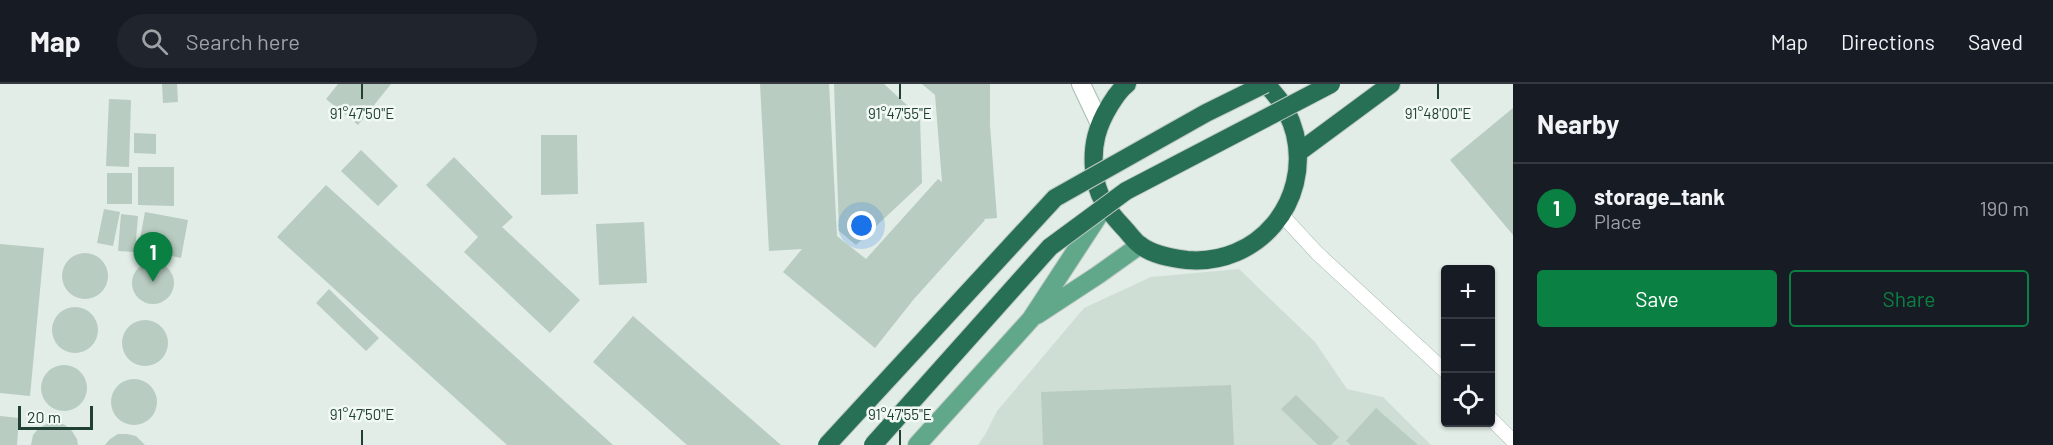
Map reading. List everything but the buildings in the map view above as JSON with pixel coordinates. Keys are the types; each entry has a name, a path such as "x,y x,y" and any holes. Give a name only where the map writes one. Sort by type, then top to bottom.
{"highway":[{"path":"827,445 1055,198 1206,113 1265,84 1275,92 1292,120 1299,152 1295,185 1282,215 1260,239 1233,254 1201,261 1169,258 1140,245 1105,207 1095,180 1093,150 1099,122 1120,89 1127,84"},
{"path":"873,445 1050,247 1126,191 1331,84"},
{"path":"1299,152 1391,84"}],"main road":[{"path":"917,445 1031,319 1105,207"},
{"path":"1031,319 1140,245"}],"street":[{"path":"1081,84 1099,122"}],"lane":[{"path":"1282,215 1317,253 1441,367"},
{"path":"1495,422 1513,441"}],"shaded area":[{"path":"1239,269 1315,342 1347,389 1383,397 1431,445 978,445 997,411 1084,308 1151,277"}],"place":[{"name":"storage_tank","path":"153,282"}]}
